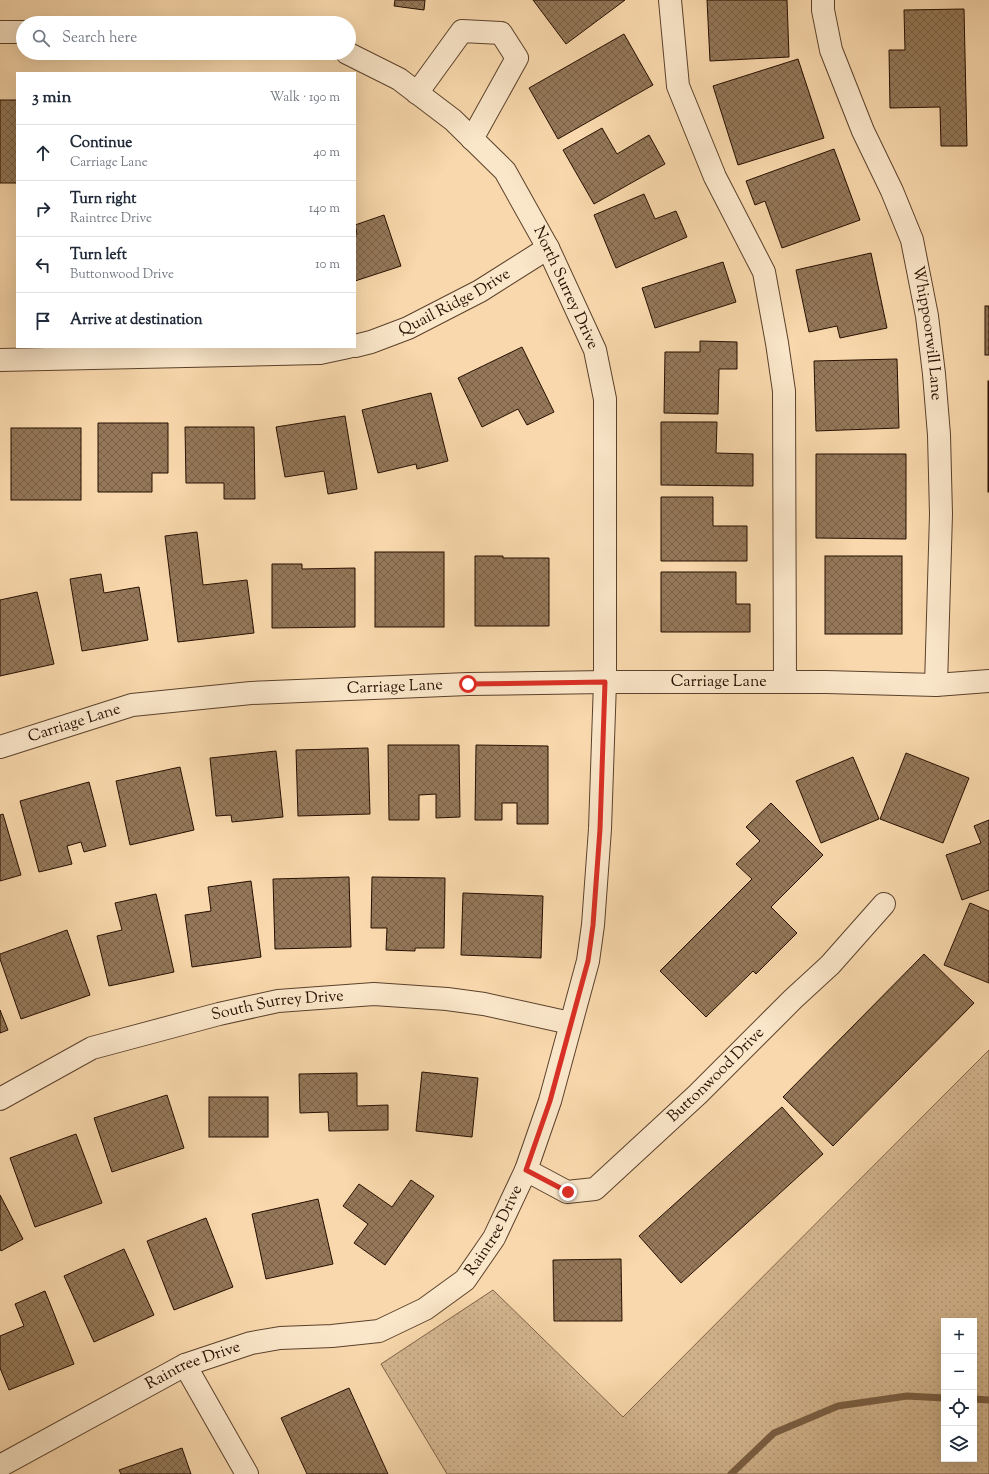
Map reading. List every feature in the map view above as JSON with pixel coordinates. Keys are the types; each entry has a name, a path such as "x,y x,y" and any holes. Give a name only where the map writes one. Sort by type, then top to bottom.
{"street":[{"path":"670,0 678,86 715,177 764,272 777,343 784,391 785,682"},
{"name":"Whippoorwill Lane","path":"823,0 831,50 863,130 892,191 912,240 927,316 939,435 941,506 936,685"},
{"path":"418,93 462,31 501,33 517,58 472,139"},
{"path":"0,32 16,32"},
{"name":"North Surrey Drive","path":"356,58 399,79 418,93 453,120 505,171 548,248 595,350 605,399 605,682"},
{"name":"Quail Ridge Drive","path":"356,346 372,342 408,328 480,291 548,248"},
{"path":"0,360 320,352 342,348"},
{"name":"Carriage Lane","path":"0,747 132,705 251,693 468,684 785,682 936,685 989,681"},
{"name":"Raintree Drive","path":"0,1466 185,1365 251,1343 280,1338 332,1336 379,1331 425,1309 464,1280 494,1238 526,1170 550,1101 588,961 593,925 600,829 605,682"},
{"name":"Buttonwood Drive","path":"526,1170 568,1192 595,1189 698,1094 830,965 884,904"},
{"name":"South Surrey Drive","path":"0,1099 92,1048 219,1014 278,1001 374,994 448,999 484,1004 570,1023"},
{"path":"185,1365 247,1474"}],"shaded area":[{"path":"989,1050 989,1474 447,1474 381,1364 493,1290 623,1417"}],"building":[{"path":"395,0 425,0 424,10 394,6"},
{"path":"533,0 625,0 566,44"},
{"path":"707,0 787,0 789,57 710,61"},
{"path":"964,9 967,146 941,146 940,107 890,108 889,50 905,50 904,10"},
{"path":"624,34 653,85 558,139 529,88"},
{"path":"798,59 824,138 738,165 713,86"},
{"path":"0,100 16,100 16,183 0,183"},
{"path":"602,128 617,154 649,135 665,164 594,204 563,150"},
{"path":"834,149 860,220 782,248 765,201 755,205 746,181"},
{"path":"644,194 655,219 676,211 687,237 616,268 594,215"},
{"path":"384,215 401,266 356,281 356,225"},
{"path":"871,253 887,328 840,338 837,326 809,332 796,270"},
{"path":"723,262 736,302 655,328 642,288"},
{"path":"985,306 989,306 989,355 985,355"},
{"path":"700,341 737,342 737,369 719,369 718,414 664,413 665,352 700,352"},
{"path":"522,347 554,412 527,425 518,409 482,427 458,378"},
{"path":"897,359 899,428 816,431 814,361"},
{"path":"989,381 989,492 988,492"},
{"path":"431,393 448,461 417,469 416,464 378,473 362,410"},
{"path":"345,416 357,489 328,494 324,471 285,477 276,427"},
{"path":"661,422 717,422 716,453 753,454 753,486 661,485"},
{"path":"98,423 168,423 168,473 152,473 152,492 98,492"},
{"path":"185,427 254,427 255,499 224,499 224,483 186,483"},
{"path":"11,428 81,428 81,500 11,500"},
{"path":"816,454 906,454 906,539 816,538"},
{"path":"661,497 713,497 713,526 747,526 747,561 661,561"},
{"path":"197,532 203,585 247,580 254,633 178,642 165,536"},
{"path":"375,552 444,552 444,627 375,627"},
{"path":"475,556 503,556 503,558 549,558 549,626 475,626"},
{"path":"825,556 902,556 902,634 825,634"},
{"path":"272,564 302,564 302,569 355,568 355,627 272,628"},
{"path":"661,572 736,572 736,604 750,604 750,632 661,632"},
{"path":"101,574 104,593 139,587 148,640 82,651 70,579"},
{"path":"37,592 54,664 0,676 0,600"},
{"path":"388,745 459,745 460,817 436,818 436,794 419,795 419,820 389,820"},
{"path":"476,745 548,746 548,824 517,824 517,803 502,803 502,820 475,820"},
{"path":"368,748 370,814 298,816 296,750"},
{"path":"276,751 283,817 232,822 231,815 216,816 210,758"},
{"path":"906,753 969,778 943,843 880,819"},
{"path":"853,757 879,819 821,843 796,781"},
{"path":"180,767 194,830 130,845 116,781"},
{"path":"89,782 106,846 84,852 81,842 67,846 72,864 39,872 20,801"},
{"path":"771,803 823,855 771,907 797,933 756,974 753,971 706,1017 660,971 752,879 736,864 760,841 746,827"},
{"path":"3,814 21,875 0,881 0,815"},
{"path":"989,820 989,890 962,900 946,855 981,843 974,826"},
{"path":"349,877 351,947 275,949 273,879"},
{"path":"372,877 445,878 444,948 415,948 415,951 386,950 387,928 371,928"},
{"path":"251,881 261,957 192,967 185,915 211,911 208,887"},
{"path":"463,893 543,896 541,958 461,955"},
{"path":"156,894 174,972 109,986 97,936 122,930 115,903"},
{"path":"970,903 989,911 989,983 944,965"},
{"path":"67,930 90,995 21,1019 0,959 0,954"},
{"path":"924,954 974,1003 833,1146 783,1097"},
{"path":"0,1010 8,1030 0,1033"},
{"path":"422,1072 478,1078 472,1137 416,1131"},
{"path":"357,1073 357,1106 388,1105 388,1130 329,1131 328,1112 300,1113 299,1074"},
{"path":"167,1095 184,1148 112,1172 94,1118"},
{"path":"209,1097 268,1097 268,1137 209,1137"},
{"path":"782,1107 823,1154 681,1283 639,1236"},
{"path":"76,1134 102,1203 35,1227 10,1158"},
{"path":"411,1180 434,1196 385,1265 354,1243 368,1224 343,1206 359,1184 392,1207"},
{"path":"0,1195 23,1239 1,1251 0,1249"},
{"path":"318,1199 333,1264 266,1279 252,1214"},
{"path":"206,1218 233,1287 174,1310 147,1241"},
{"path":"124,1249 154,1315 94,1342 64,1276"},
{"path":"621,1259 622,1321 554,1321 553,1260"},
{"path":"45,1291 74,1364 9,1390 0,1368 0,1336 24,1326 15,1304"},
{"path":"349,1388 388,1474 307,1474 281,1418"},
{"path":"182,1448 191,1474 121,1474 119,1470"}],"waterway":[{"path":"731,1474 774,1433 838,1406 907,1396 941,1398"},
{"path":"977,1399 989,1400"}],"route":[{"path":"468,684 605,682 600,829 593,925 588,961 550,1101 526,1170 568,1192"}]}
